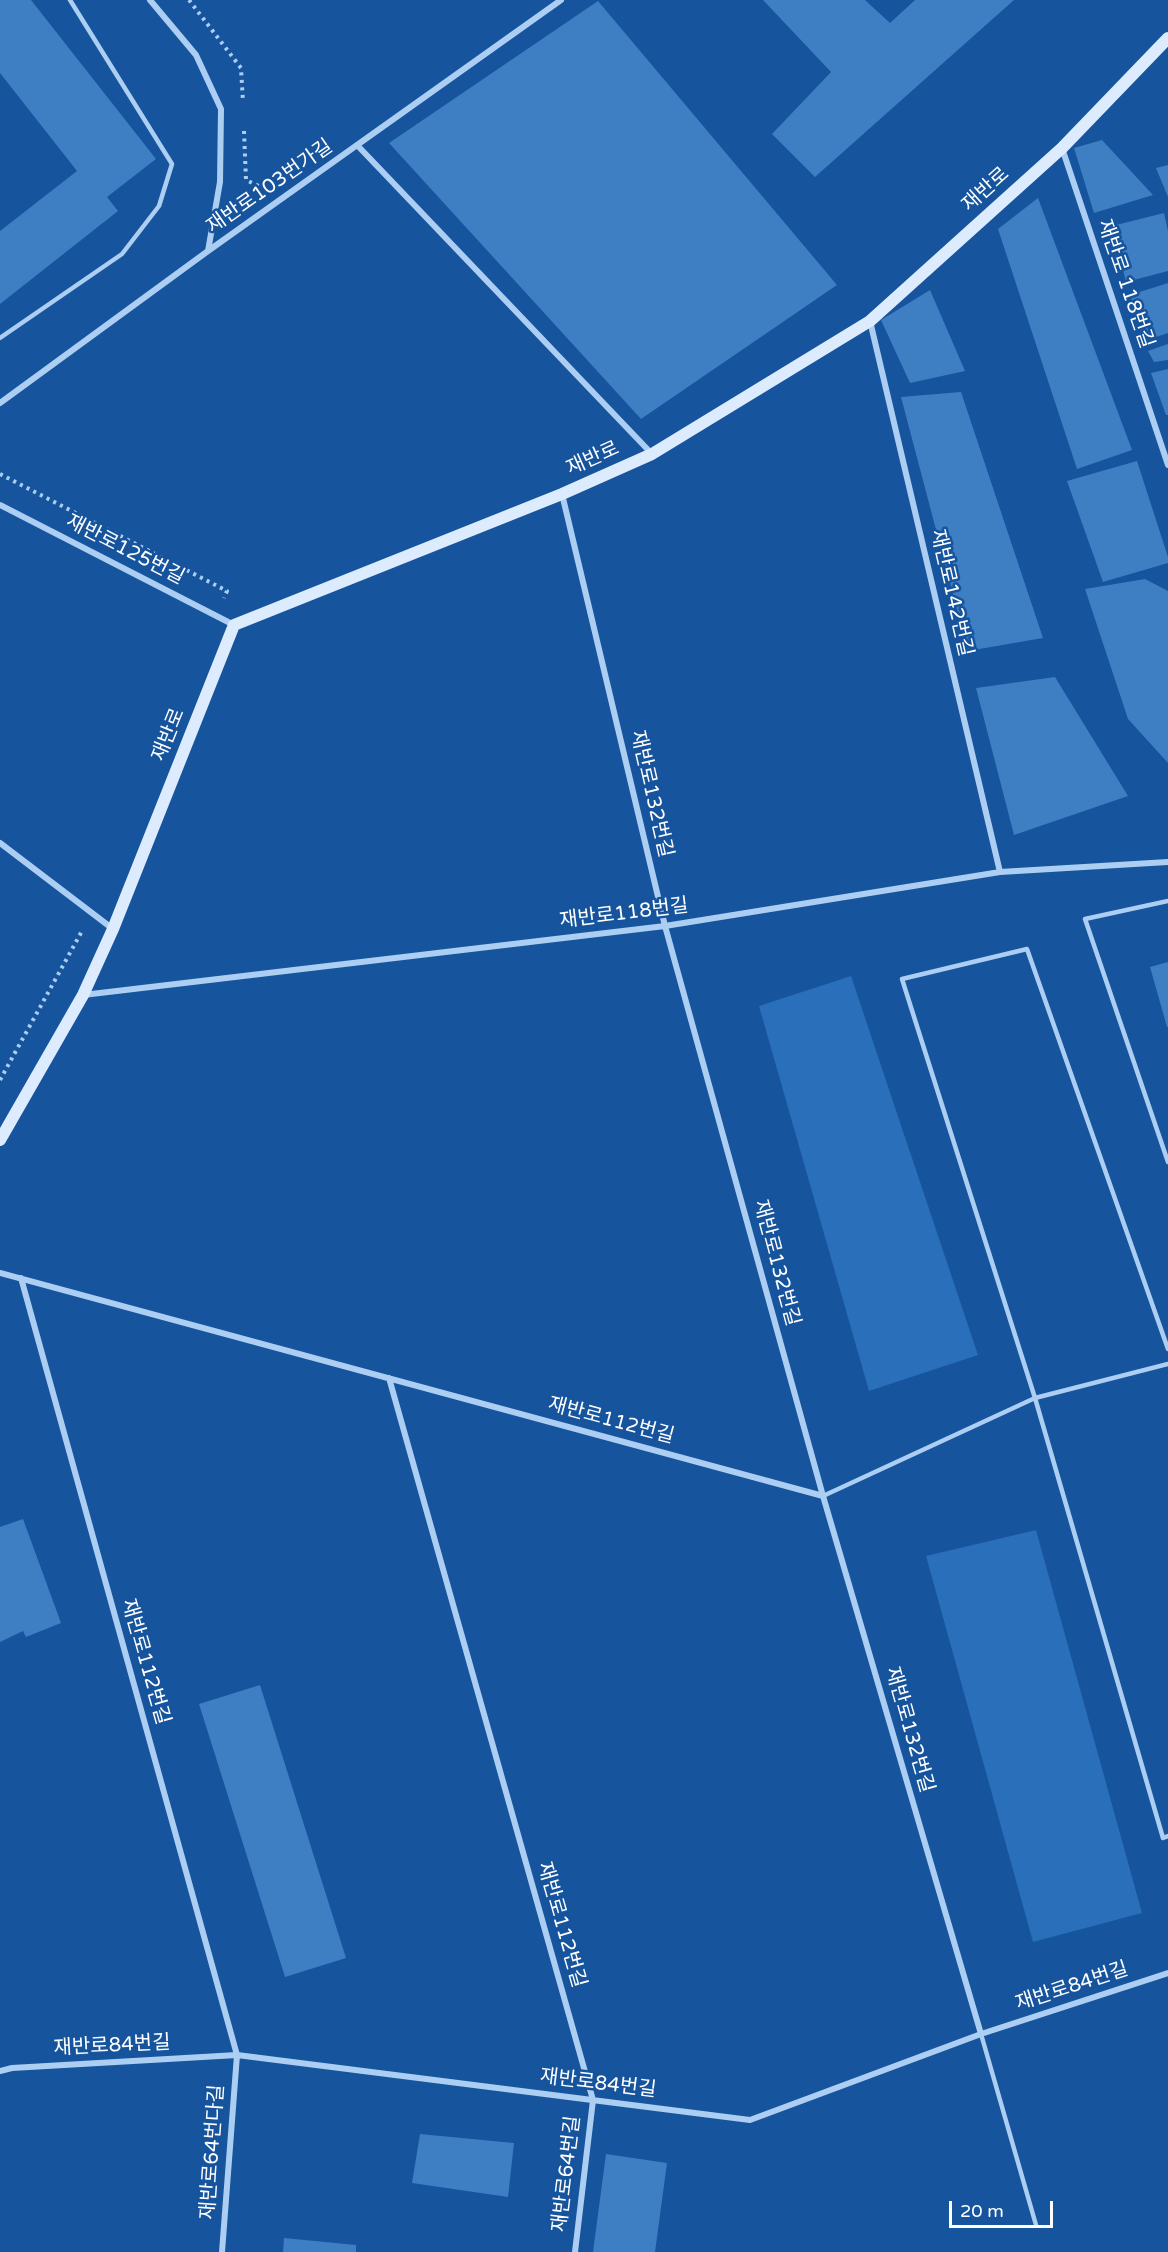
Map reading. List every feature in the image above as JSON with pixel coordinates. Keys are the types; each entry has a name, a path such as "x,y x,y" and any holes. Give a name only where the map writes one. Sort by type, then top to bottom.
{"main road":[{"name":"재반로","path":"0,1140 82,994 113,929 234,625 562,494 652,454 870,321 1062,148 1168,38"}],"street":[{"path":"150,0 196,56 221,109 220,182 208,251"},
{"name":"재반로103번가길","path":"0,403 208,251 561,0"},
{"path":"357,145 652,454"},
{"name":"재반로 118번길","path":"1062,148 1168,465"},
{"name":"재반로142번길","path":"870,321 1000,872"},
{"name":"재반로132번길","path":"562,494 665,926 823,1496 981,2034"},
{"name":"재반로125번길","path":"0,505 234,625"},
{"path":"0,843 113,929"},
{"name":"재반로118번길","path":"82,994 665,926 1000,872 1168,862"},
{"name":"재반로112번길","path":"0,1273 823,1496"},
{"name":"재반로112번길","path":"21,1278 237,2055"},
{"name":"재반로112번길","path":"389,1378 592,2100"},
{"name":"재반로84번길","path":"0,2071 12,2068 237,2055 750,2120 981,2034 1168,1973"},
{"name":"재반로64번다길","path":"222,2252 237,2055"},
{"name":"재반로64번길","path":"575,2252 592,2100"}],"lane":[{"path":"0,338 122,254 159,206 172,164 70,0"},
{"path":"1168,901 1085,919 1168,1162"},
{"path":"1168,1349 1027,949 902,979 1035,1398 1163,1838 1168,1836"},
{"path":"823,1496 1035,1398 1168,1364"},
{"path":"981,2034 1036,2225"}],"path":[{"path":"0,474 227,591 216,616"},
{"path":"0,1080 92,913"}],"shaded area":[{"path":"851,976 978,1355 869,1391 759,1006"},
{"path":"1036,1530 1142,1913 1033,1942 926,1556"}],"building":[{"path":"0,0 31,0 156,159 107,197 118,211 0,304 0,231 77,171 0,73"},
{"path":"763,0 865,0 890,23 915,0 1014,0 815,177 772,134 831,72"},
{"path":"598,1 837,285 641,419 389,143"},
{"path":"1102,140 1153,195 1094,213 1074,148"},
{"path":"1168,165 1168,197 1156,168"},
{"path":"1038,198 1132,450 1077,469 998,229"},
{"path":"1164,213 1168,231 1168,271 1126,282 1112,226"},
{"path":"1168,283 1168,333 1144,341 1130,295"},
{"path":"930,290 965,371 910,383 881,320"},
{"path":"1168,344 1168,360 1154,362 1148,351"},
{"path":"1168,369 1168,415 1166,415 1151,373"},
{"path":"961,392 1043,638 968,651 901,397"},
{"path":"1137,461 1168,563 1103,582 1067,481"},
{"path":"1145,579 1168,591 1168,763 1128,719 1085,589"},
{"path":"1055,677 1128,796 1014,835 976,688"},
{"path":"1168,962 1168,1027 1167,1027 1150,967"},
{"path":"23,1519 61,1623 26,1637 23,1631 0,1642 0,1527"},
{"path":"260,1685 346,1958 285,1977 199,1704"},
{"path":"420,2134 514,2143 508,2197 412,2183"},
{"path":"606,2154 667,2163 655,2252 593,2252"},
{"path":"284,2238 356,2245 356,2252 283,2252"}]}
